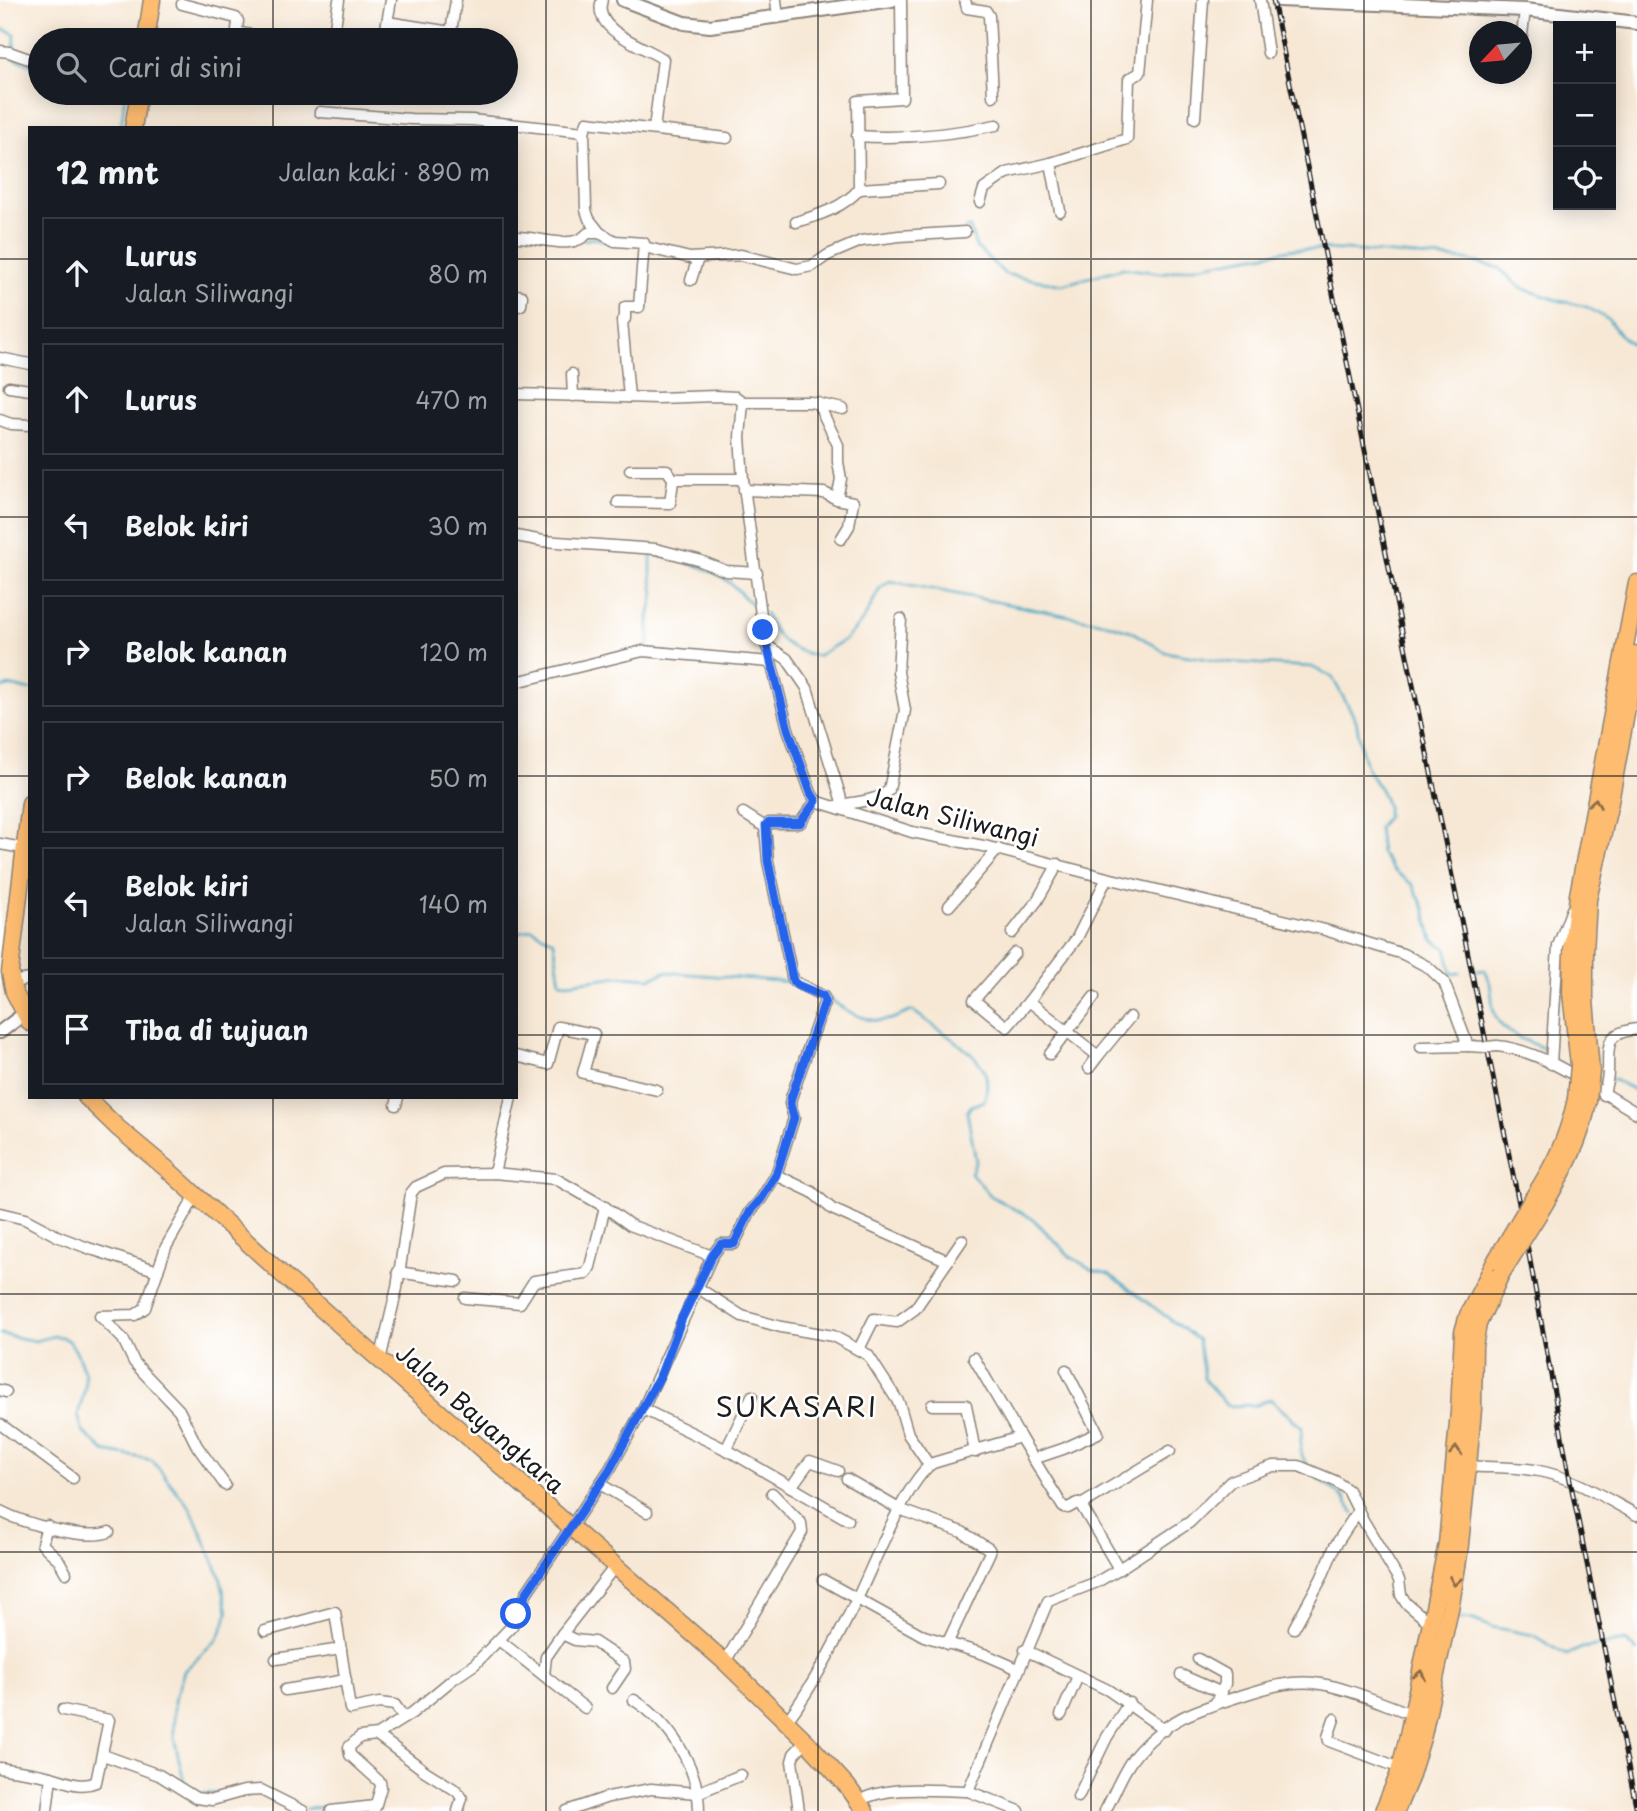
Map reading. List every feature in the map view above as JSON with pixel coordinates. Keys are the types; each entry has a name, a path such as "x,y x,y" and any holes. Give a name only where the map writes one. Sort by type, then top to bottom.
{"main road":[{"path":"147,28 148,1"},
{"path":"133,126 137,105"},
{"path":"1585,1068 1571,993 1572,948 1578,895 1637,583"},
{"path":"1383,1811 1400,1768 1447,1544 1463,1332 1468,1315 1538,1203 1582,1100 1585,1068 1584,952 1588,900 1610,802 1637,654"},
{"path":"27,1018 11,982 12,940 23,848 28,831"},
{"name":"Jalan Bayangkara","path":"88,1099 380,1360 725,1662 787,1721 862,1806"},
{"path":"1396,1811 1410,1778 1423,1735 1446,1625 1459,1554 1468,1466 1473,1409 1474,1346 1478,1324 1499,1267"}],"street":[{"path":"335,28 339,0"},
{"path":"386,28 391,0"},
{"path":"451,28 456,0"},
{"path":"602,0 600,12 611,28 663,59 654,129"},
{"path":"623,0 696,25 722,25 778,18 892,0"},
{"path":"776,0 778,18"},
{"path":"796,222 831,209 859,189 858,101 902,98 901,0"},
{"path":"965,0 967,8 986,11 989,16 993,96"},
{"path":"980,202 984,189 1007,173 1101,149 1127,139 1129,79 1140,73 1147,0"},
{"path":"1195,118 1203,0"},
{"path":"1260,0 1268,52"},
{"path":"1279,0 1525,10 1637,23"},
{"path":"182,4 236,18 236,28"},
{"path":"1523,21 1525,10"},
{"path":"387,22 414,28"},
{"path":"0,51 28,59"},
{"path":"320,112 420,123 471,120 584,132"},
{"path":"600,233 589,219 586,210 584,132 588,122 727,138"},
{"path":"857,136 907,138 996,125"},
{"path":"1051,163 1060,211"},
{"path":"859,189 939,184"},
{"path":"518,237 571,243 582,240 589,233 600,233 615,240 697,259 741,255 797,269 813,266 828,255 861,242 899,236 965,232"},
{"path":"629,397 622,321 625,318 625,307 639,307 644,245"},
{"path":"692,277 697,259"},
{"path":"0,358 28,364"},
{"path":"572,374 573,396"},
{"path":"9,387 28,390"},
{"path":"518,393 733,397 743,402 818,403 843,409"},
{"path":"743,402 740,438 744,484 766,645 788,729 816,801 800,823 769,823 765,827"},
{"path":"818,403 838,445 841,479 838,499"},
{"path":"0,420 28,425"},
{"path":"618,502 670,503 674,480 667,470 629,470"},
{"path":"674,480 824,493 853,502 849,526 841,539"},
{"path":"518,536 543,541 656,549 689,557 726,571 757,573"},
{"path":"766,645 787,659 807,688 839,806 884,795 889,790 905,710 898,672 901,620"},
{"path":"518,682 643,651 770,662"},
{"name":"Jalan Siliwangi","path":"816,801 839,806 912,832 998,849 1325,930 1403,954 1428,967 1444,982 1468,1046"},
{"path":"743,813 765,827"},
{"path":"331,1811 363,1806 374,1809 381,1787 379,1780 354,1759 348,1749 352,1742 360,1737 377,1735 404,1718 475,1664 512,1626 527,1592 600,1483 643,1409 712,1256 721,1244 734,1244 750,1212 776,1175 794,1118 791,1098 825,1000 818,992 793,981 768,861 765,827"},
{"path":"0,844 23,848"},
{"path":"949,906 998,849"},
{"path":"1012,933 1037,901 1058,864"},
{"path":"1016,953 974,1000 1007,1027 1077,938 1107,878"},
{"path":"1551,1064 1558,946 1578,895"},
{"path":"11,982 28,979"},
{"path":"1050,1054 1094,996"},
{"path":"1029,1001 1098,1056"},
{"path":"1089,1068 1129,1017"},
{"path":"0,1032 27,1018"},
{"path":"518,1056 548,1064 558,1027 594,1034 583,1073 657,1090"},
{"path":"1604,1095 1608,1075 1607,1049 1610,1042 1622,1033 1637,1029"},
{"path":"1421,1047 1492,1046 1525,1053 1551,1064 1637,1113"},
{"path":"494,1173 511,1099"},
{"path":"380,1360 397,1288 413,1190 444,1174 494,1173 556,1180 605,1207 630,1225 712,1256"},
{"path":"776,1175 812,1192 832,1209 948,1261"},
{"path":"195,1195 166,1247 145,1308 140,1313 100,1316 123,1339 134,1362 179,1410 197,1446 225,1485"},
{"path":"465,1298 520,1303 534,1281 586,1274 605,1207"},
{"path":"0,1213 25,1219 59,1237 158,1271"},
{"path":"859,1349 874,1319 897,1322 910,1314 962,1240"},
{"path":"398,1272 457,1282"},
{"path":"698,1288 742,1316 781,1327 833,1336 859,1349 875,1363 890,1386 903,1410 908,1434 929,1465"},
{"path":"974,1358 1063,1507 1068,1508 1077,1503 1081,1505 1170,1451"},
{"path":"1034,1459 1098,1433 1066,1370"},
{"path":"726,1450 752,1396"},
{"path":"932,1405 966,1405 975,1452"},
{"path":"643,1409 726,1450 848,1520"},
{"path":"0,1423 74,1478"},
{"path":"787,1721 808,1692 900,1509 922,1471 929,1465 1020,1437"},
{"path":"791,1487 810,1461 838,1471"},
{"path":"968,1791 1025,1650 1048,1601 1097,1582 1119,1569 1190,1522 1231,1481 1253,1472 1273,1466 1298,1466 1308,1468 1348,1490 1399,1580 1401,1595 1406,1603 1430,1623"},
{"path":"1468,1466 1509,1467 1548,1473 1582,1485 1637,1515"},
{"path":"847,1479 900,1509 962,1532 988,1547 990,1551 947,1644"},
{"path":"600,1483 647,1511"},
{"path":"725,1662 802,1532 802,1523 772,1493"},
{"path":"1081,1505 1119,1569"},
{"path":"0,1511 14,1518 89,1535 109,1532"},
{"path":"1294,1628 1321,1579 1335,1546 1358,1511"},
{"path":"47,1526 42,1544 58,1559 66,1573"},
{"path":"544,1675 547,1657 562,1634 616,1565"},
{"path":"823,1580 924,1636 984,1654 1018,1669"},
{"path":"265,1631 335,1612 350,1709 379,1703 395,1705 404,1718"},
{"path":"562,1634 575,1640 591,1640 624,1662 625,1670 612,1688"},
{"path":"500,1641 585,1708"},
{"path":"276,1659 341,1648"},
{"path":"1025,1650 1129,1703 1165,1730"},
{"path":"1198,1658 1224,1672 1225,1684 1219,1698"},
{"path":"1181,1675 1219,1698"},
{"path":"1061,1716 1078,1676"},
{"path":"285,1690 346,1680"},
{"path":"1105,1811 1133,1758 1146,1744 1191,1711 1219,1698 1270,1685 1314,1683 1332,1686 1412,1714"},
{"path":"634,1700 651,1711 668,1728 685,1760 697,1793 699,1811"},
{"path":"1078,1797 1107,1737 1129,1703"},
{"path":"0,1768 70,1783 96,1782 110,1722 108,1719 63,1710"},
{"path":"1335,1719 1329,1741 1400,1768"},
{"path":"377,1735 457,1791 462,1802 458,1811"},
{"path":"799,1811 792,1761 794,1754 806,1741"},
{"path":"103,1755 159,1775 196,1798 212,1800 244,1791 261,1790 303,1811"},
{"path":"567,1811 618,1795 651,1789 697,1793 741,1775"},
{"path":"47,1811 51,1777"},
{"path":"862,1806 869,1795 893,1790 968,1791 1019,1811"}],"waterway":[{"path":"0,28 15,34 14,52"},
{"path":"14,58 28,64"},
{"path":"121,126 124,105"},
{"path":"965,228 970,228 976,247 1005,274 1062,285 1123,268 1161,273 1294,249 1345,250 1466,260 1499,268 1521,288 1587,307 1609,320 1619,334 1637,348"},
{"path":"916,230 933,229"},
{"path":"584,240 595,238 605,241"},
{"path":"711,252 725,252"},
{"path":"643,648 649,645 649,618 654,594 651,554 712,572 730,583 755,605"},
{"path":"765,613 779,637 791,647 817,656 846,639 864,619 880,588 890,581 1105,623 1131,631 1165,652 1225,662 1312,667 1332,677 1356,720 1367,769 1387,806 1387,816 1378,828 1381,853 1393,870 1413,885 1425,910 1433,940 1446,948 1452,974 1460,973"},
{"path":"0,688 10,686 28,690"},
{"path":"518,932 532,929 554,941 560,982 619,976 651,978 665,972 789,982"},
{"path":"1475,971 1485,970 1493,1008 1500,1023 1512,1034 1543,1048"},
{"path":"828,997 849,1012 866,1019 883,1021 913,1011 970,1053 983,1068 987,1084 984,1101 971,1106 967,1112 976,1161 971,1173 991,1196 1033,1219 1071,1257 1093,1270 1109,1274 1198,1340 1204,1379 1227,1406 1256,1405 1270,1399 1302,1427 1300,1451 1308,1468"},
{"path":"1612,1079 1637,1091"},
{"path":"0,1334 35,1341 54,1336 70,1342 85,1374 85,1388 78,1415 83,1432 104,1451 152,1460 191,1509 220,1576 228,1611 217,1640 184,1671 174,1701 174,1737 184,1782 194,1793 219,1794"},
{"path":"1320,1479 1344,1498 1354,1514"},
{"path":"1452,1618 1471,1619 1492,1627 1533,1635 1566,1655 1582,1648 1626,1641 1637,1652"},
{"path":"306,1809 334,1806"}],"railway":[{"path":"1273,0 1525,1233 1570,1480 1637,1811"}],"district":[{"name":"SUKASARI","path":"797,1405"}],"route":[{"path":"516,1614 527,1592 610,1469 643,1409 712,1256 721,1244 734,1244 750,1212 776,1175 794,1118 791,1098 825,1001 818,992 793,981 771,879 766,825 798,824 816,801 788,729 763,630"}]}
